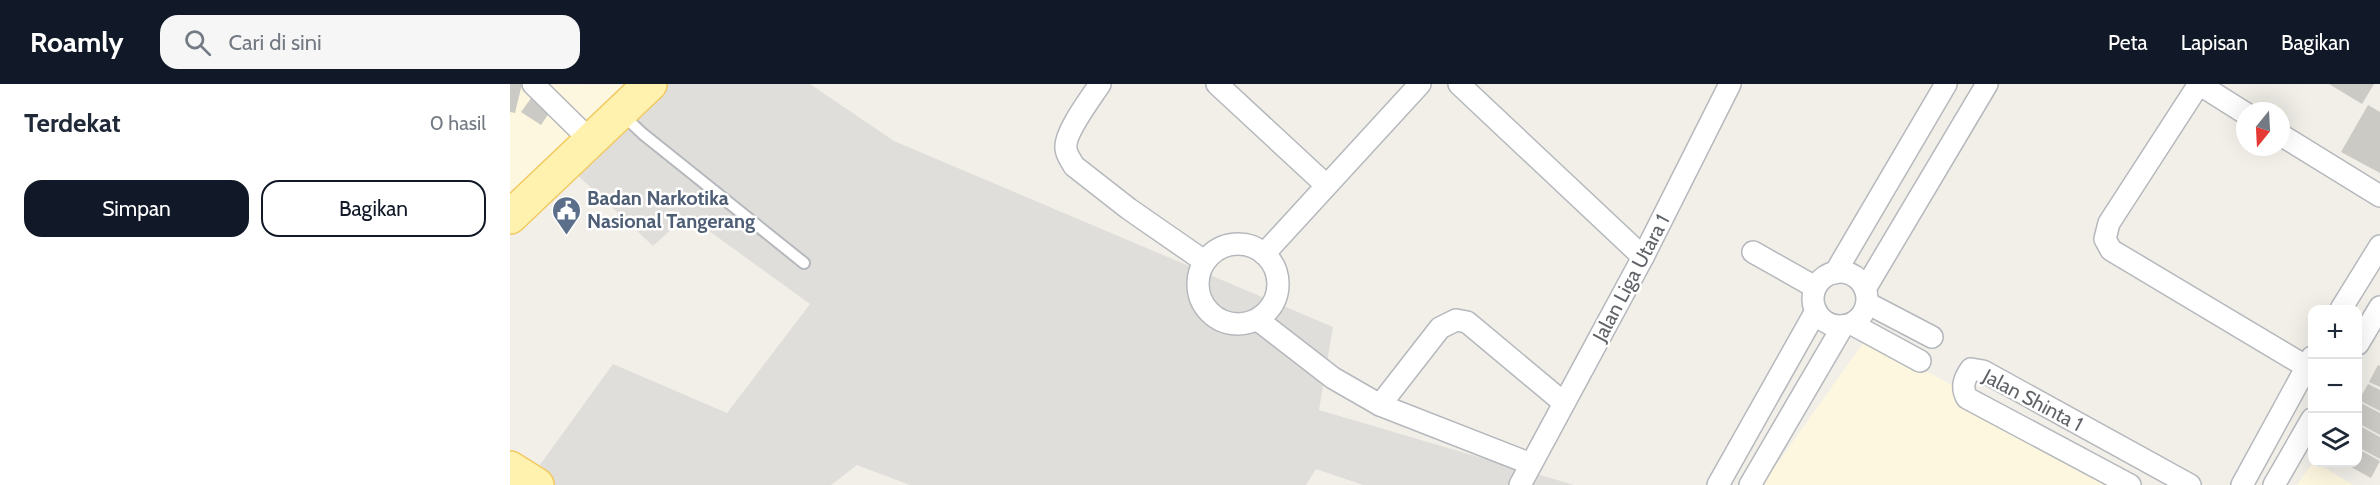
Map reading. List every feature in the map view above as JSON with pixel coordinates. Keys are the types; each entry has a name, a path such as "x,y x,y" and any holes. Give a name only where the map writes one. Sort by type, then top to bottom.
{"main road":[{"path":"510,217 650,84"},
{"path":"510,468 537,485"}],"street":[{"path":"533,84 591,141"},
{"path":"1100,84 1068,135 1065,147 1074,166 1129,209 1204,261"},
{"path":"1217,84 1326,185"},
{"path":"1264,254 1420,84"},
{"path":"1459,84 1643,257"},
{"path":"1835,273 1946,84"},
{"path":"1750,485 1847,325 1865,312 1866,296 1987,84"},
{"path":"2236,107 2199,84 2109,223 2105,239 2110,250 2308,361"},
{"name":"Jalan Liga Utara 1","path":"1520,485 1643,257 1726,86"},
{"path":"2290,141 2380,196"},
{"path":"1232,245 1252,247 1264,254 1273,263 1278,275 1278,288 1272,306 1258,320 1245,324 1231,324 1219,320 1208,311 1197,287 1204,261 1214,252 1232,245"},
{"path":"2343,305 2380,246"},
{"path":"1753,252 1815,287"},
{"path":"1920,361 1847,325 1827,323 1816,311 1813,297 1815,287 1822,279 1835,273 1850,274 1858,279 1866,296 1932,337"},
{"path":"2362,337 2380,307"},
{"path":"1718,485 1816,311"},
{"path":"1258,320 1333,378 1380,405 1531,464"},
{"path":"1380,405 1440,328 1456,320 1467,322 1564,403"},
{"path":"2242,485 2308,365"},
{"name":"Jalan Shinta 1","path":"2130,485 1967,398 1963,390 1965,377 1971,369 1983,371 2190,485"},
{"path":"2274,485 2308,427"},
{"path":"2263,444 2289,459"}],"lane":[{"path":"621,113 642,134 804,262"}],"shaded area":[{"path":"510,84 624,85 568,166 510,228"},
{"path":"625,84 810,84 894,141 1333,327 1319,410 1574,485 1363,485 1316,469 1306,485 910,485 857,465 831,485 510,485 510,450 534,473 613,364 727,413 810,304 687,215 653,246 568,166"},
{"path":"1866,339 2138,485 1762,485"},
{"path":"2310,467 2324,467 2353,485 2297,485"}],"building":[{"path":"510,84 522,84 515,113 510,112"},
{"path":"2329,84 2374,84 2362,104"},
{"path":"534,94 553,107 541,125 521,112"},
{"path":"2368,105 2380,112 2380,173 2341,152"},
{"path":"2378,365 2380,366 2380,387 2369,382"},
{"path":"2368,384 2380,390 2380,411 2362,402 2362,395"},
{"path":"2362,404 2380,413 2380,435 2362,425"},
{"path":"2362,427 2380,437 2380,459 2362,449"},
{"path":"2362,451 2380,461 2371,478 2351,467 2362,467"}],"place":[{"name":"Badan Narkotika Nasional Tangerang","path":"566,236"}]}
